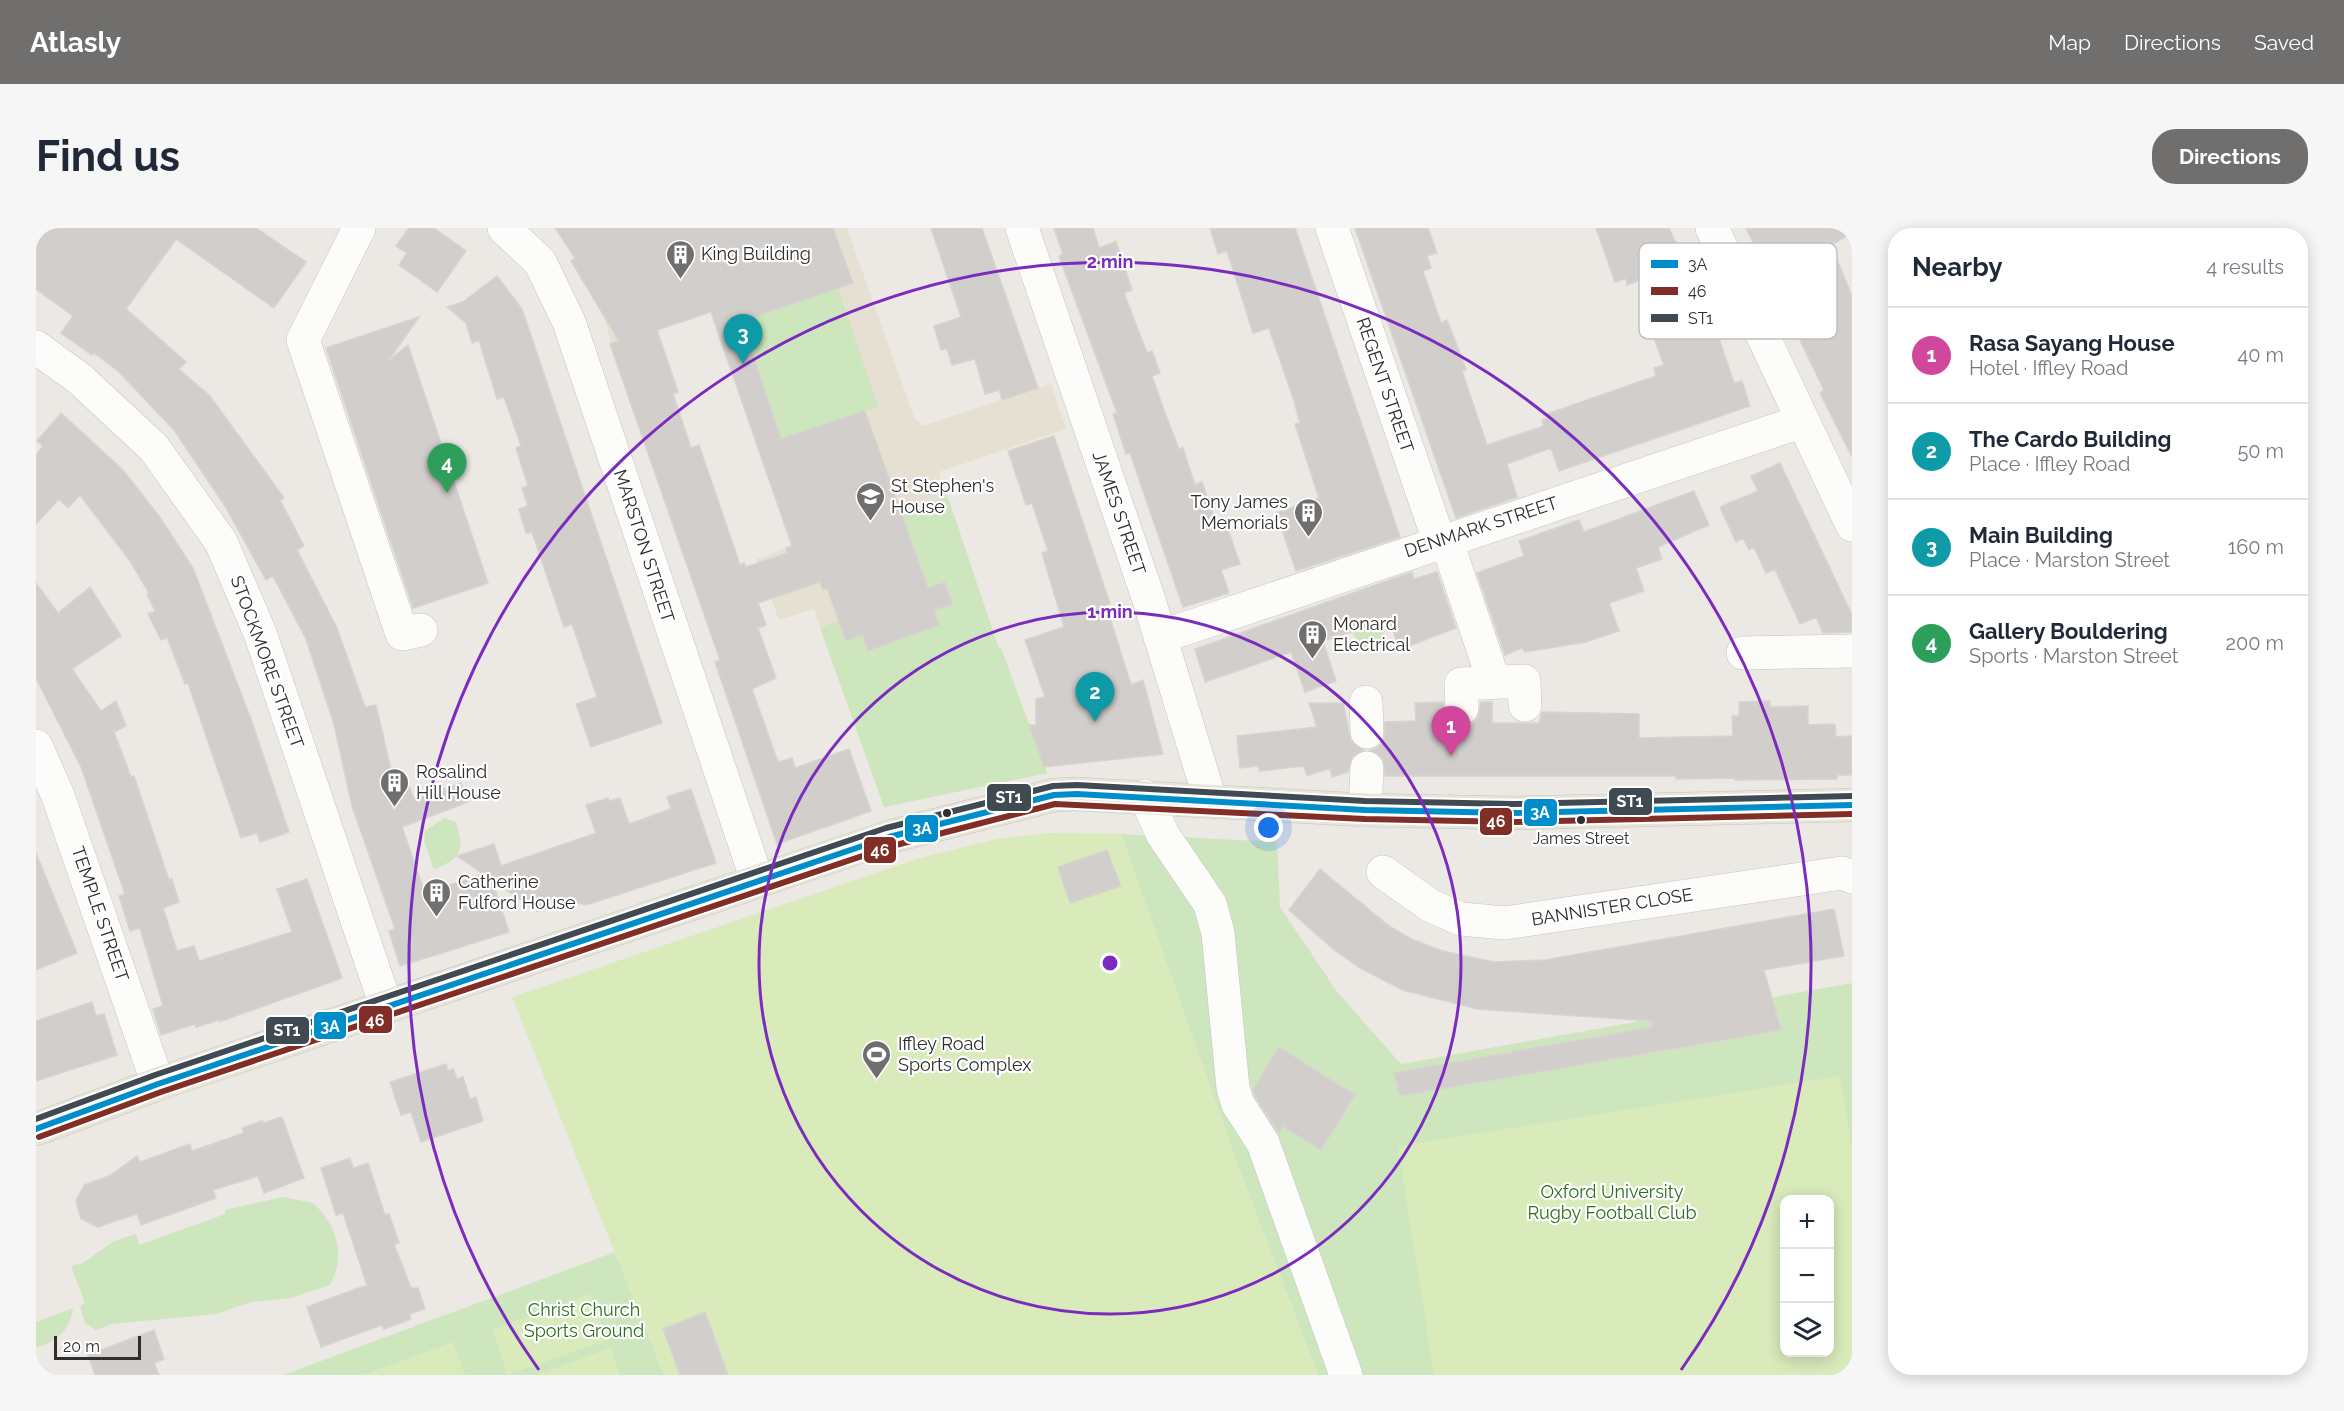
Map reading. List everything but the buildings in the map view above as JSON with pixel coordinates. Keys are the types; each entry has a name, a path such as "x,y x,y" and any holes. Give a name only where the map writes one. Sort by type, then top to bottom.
{"main road":[{"path":"36,1129 158,1084 757,880 889,837 1054,795 1210,799 1365,810 1513,813 1852,805"}],"street":[{"path":"359,228 303,340 402,634 421,630"},
{"name":"MARSTON STREET","path":"504,228 540,262 569,322 757,880"},
{"name":"JAMES STREET","path":"1022,228 1160,637 1210,799"},
{"name":"REGENT STREET","path":"1332,228 1494,682"},
{"path":"1712,228 1719,243"},
{"path":"1764,339 1852,525"},
{"name":"STOCKMORE STREET","path":"36,347 80,379 154,447 221,542 260,633 386,1006"},
{"name":"DENMARK STREET","path":"1160,637 1442,540 1803,421"},
{"path":"1743,653 1852,651"},
{"path":"1462,708 1461,684 1494,682 1524,681 1525,705"},
{"name":"TEMPLE STREET","path":"36,746 62,807 158,1084"},
{"path":"1365,810 1367,768"},
{"path":"1145,796 1163,835 1210,904 1218,933 1233,1088 1239,1104 1263,1143 1346,1375"},
{"name":"BANNISTER CLOSE","path":"1383,872 1431,906 1451,915 1461,919 1505,923 1842,873 1852,877"}],"shaded area":[{"name":"St Stephen's House","path":"596,228 847,228 914,417 922,426 1051,384 1066,429 939,472 999,649 1001,648 1047,773 884,807 814,609 779,620 757,559 792,546 711,312 611,343 604,315 571,261 574,258 568,247"}],"green space":[{"path":"838,288 878,407 781,439 742,321"},
{"path":"948,497 999,649 1001,648 1047,773 884,807 820,628 839,620 846,641 863,635 869,651 939,625 934,610 952,603 945,582 928,588 902,512"},
{"path":"1380,623 1386,640 1360,649 1353,632"},
{"path":"444,818 456,822 460,846 459,852 452,860 436,869 433,867 424,841 425,831"},
{"name":"Iffley Road Sports Complex","path":"1050,833 1121,834 1237,1163 1318,1375 664,1375 512,997 920,858 997,839"},
{"name":"Oxford University Rugby Football Club","path":"1121,834 1277,842 1280,907 1338,993 1401,1064 1852,983 1852,1375 1318,1375 1237,1163"},
{"path":"1840,1076 1852,1151 1852,1375 1434,1375 1398,1146"},
{"path":"283,1197 313,1203 328,1221 338,1252 335,1274 330,1285 291,1298 251,1302 216,1314 112,1324 96,1330 85,1323 80,1306 85,1303 71,1266 83,1263 114,1241 136,1234 139,1245 225,1214 225,1210"},
{"name":"Christ Church Sports Ground","path":"615,1252 664,1375 283,1375"},
{"path":"590,1294 607,1340 508,1375 492,1330"},
{"path":"73,1308 69,1322 61,1334 56,1339 36,1347 36,1322"},
{"path":"453,1342 465,1375 363,1375"},
{"path":"610,1348 620,1375 537,1375"}],"transit line":[{"name":"ST1","path":"36,1119 155,1075 886,828 1053,786 1077,785 1365,801 1513,804 1852,796"},
{"name":"3A","path":"36,1129 158,1084 889,837 1054,795 1077,794 1365,810 1513,813 1852,805"},
{"name":"46","path":"39,1137 161,1092 892,846 1055,804 1365,819 1513,822 1852,814"}],"place":[{"name":"King Building","path":"680,280"},
{"name":"Main Building","path":"743,364"},
{"name":"Gallery Bouldering","path":"447,493"},
{"name":"St Stephen's House","path":"870,522"},
{"name":"Tony James Memorials","path":"1309,538"},
{"name":"Monard Electrical","path":"1312,660"},
{"name":"The Cardo Building","path":"1095,722"},
{"name":"Rasa Sayang House","path":"1451,756"},
{"name":"Rosalind Hill House","path":"395,808"},
{"name":"James Street","path":"1581,820"},
{"name":"Catherine Fulford House","path":"437,918"},
{"name":"Iffley Road Sports Complex","path":"877,1080"}]}
